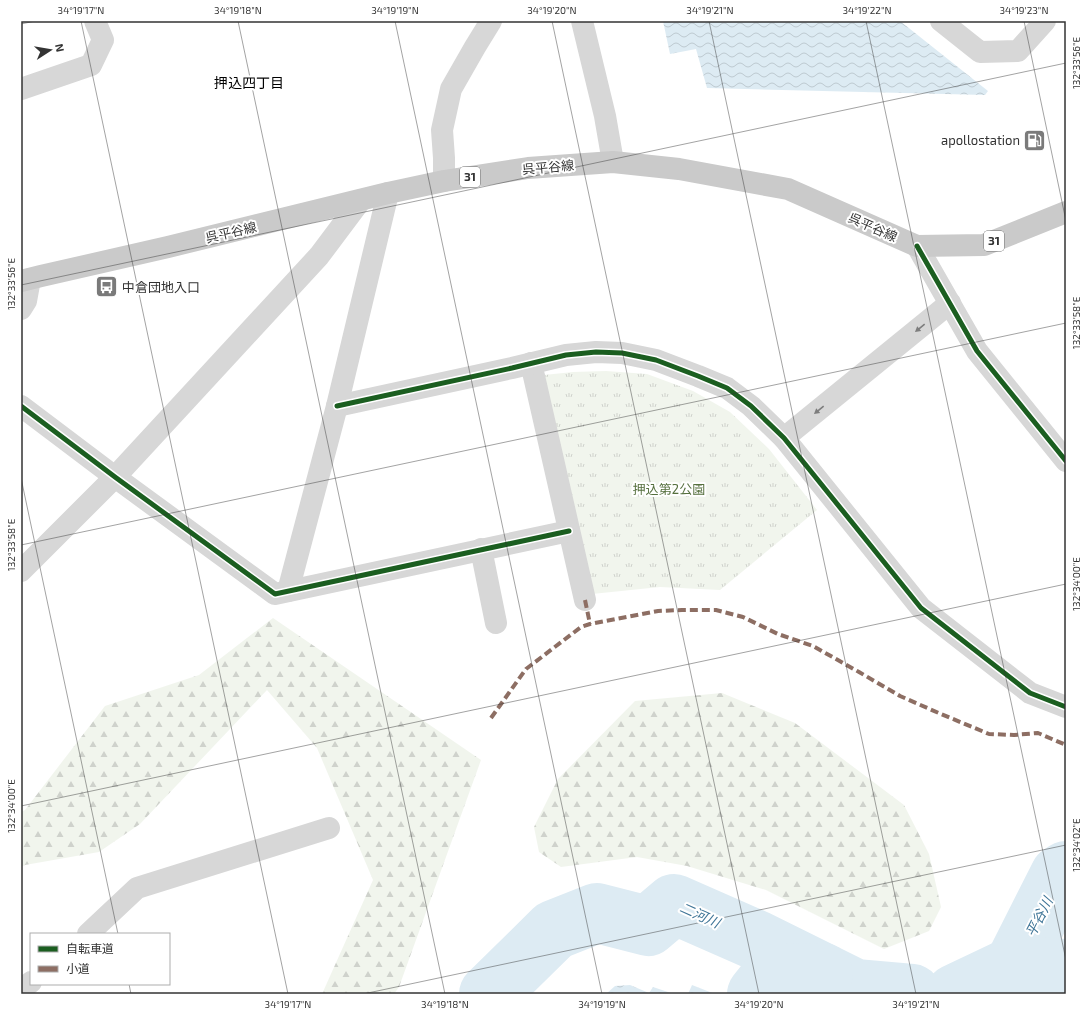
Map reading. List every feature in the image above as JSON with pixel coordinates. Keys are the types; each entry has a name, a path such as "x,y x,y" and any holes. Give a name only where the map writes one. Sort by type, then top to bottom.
{"main road":[{"name":"呉平谷線","path":"26,280 388,193 444,181 528,168 613,162 679,169 788,190 917,246 984,245 1066,212"}],"street":[{"path":"21,89 91,65 102,40 95,21"},
{"path":"444,181 442,130 451,89 491,21"},
{"path":"582,21 605,116 613,162"},
{"path":"941,21 980,52 1018,51 1045,21"},
{"path":"288,591 337,406 388,193"},
{"path":"21,571 115,477 319,256 361,200"},
{"path":"917,246 978,351 1062,449"},
{"path":"21,309 26,301 26,280"},
{"path":"784,438 950,303"},
{"path":"337,406 566,355 596,352 622,353 656,360 698,376 727,388 751,406 784,438 921,608 1030,693 1066,707"},
{"path":"532,363 585,600"},
{"path":"21,406 275,594 569,531"},
{"path":"481,549 496,623"},
{"path":"89,933 137,888 329,828"},
{"path":"21,990 30,983"}],"green space":[{"name":"押込第2公園","path":"606,371 647,374 693,391 730,412 769,449 817,510 720,590 660,587 592,594 544,375"},
{"path":"273,618 481,760 399,987 394,994 322,994 373,880 317,748 267,690 140,824 99,852 25,865 21,867 21,812 25,810 105,706 199,675"},
{"path":"722,693 795,723 904,805 929,854 941,907 929,931 884,949 766,890 687,866 637,857 561,867 539,852 534,827 558,779 635,701"}],"water":[{"path":"663,21 900,21 988,91 985,95 707,88 696,49 670,54"},
{"path":"630,985 649,993 653,987 671,993 606,994 615,986"},
{"path":"692,985 715,994 688,994"}],"waterway":[{"name":"平谷川","path":"1014,966 1060,875 1066,871"},
{"name":"二河川","path":"489,994 554,930 597,913 648,926 674,904 756,940 855,989 912,994"},
{"name":"二河川","path":"955,994 1014,966 1066,969"},
{"path":"757,994 773,974 823,973"}],"marked path":[{"path":"585,600 590,624"},
{"path":"491,718 526,669 581,627 658,611 716,610 743,617 778,634 813,646 900,696 989,734 1014,735 1038,733 1066,745"}],"cycle path":[{"path":"917,246 977,351 1066,461"},
{"path":"337,406 566,355 596,352 622,353 656,360 698,376 727,388 751,406 784,438 921,608 1030,693 1066,707"},
{"path":"21,406 275,594 569,531"}],"place":[{"name":"apollostation","path":"1035,140"},
{"name":"中倉団地入口","path":"107,287"}],"district":[{"name":"押込四丁目","path":"249,83"}]}
